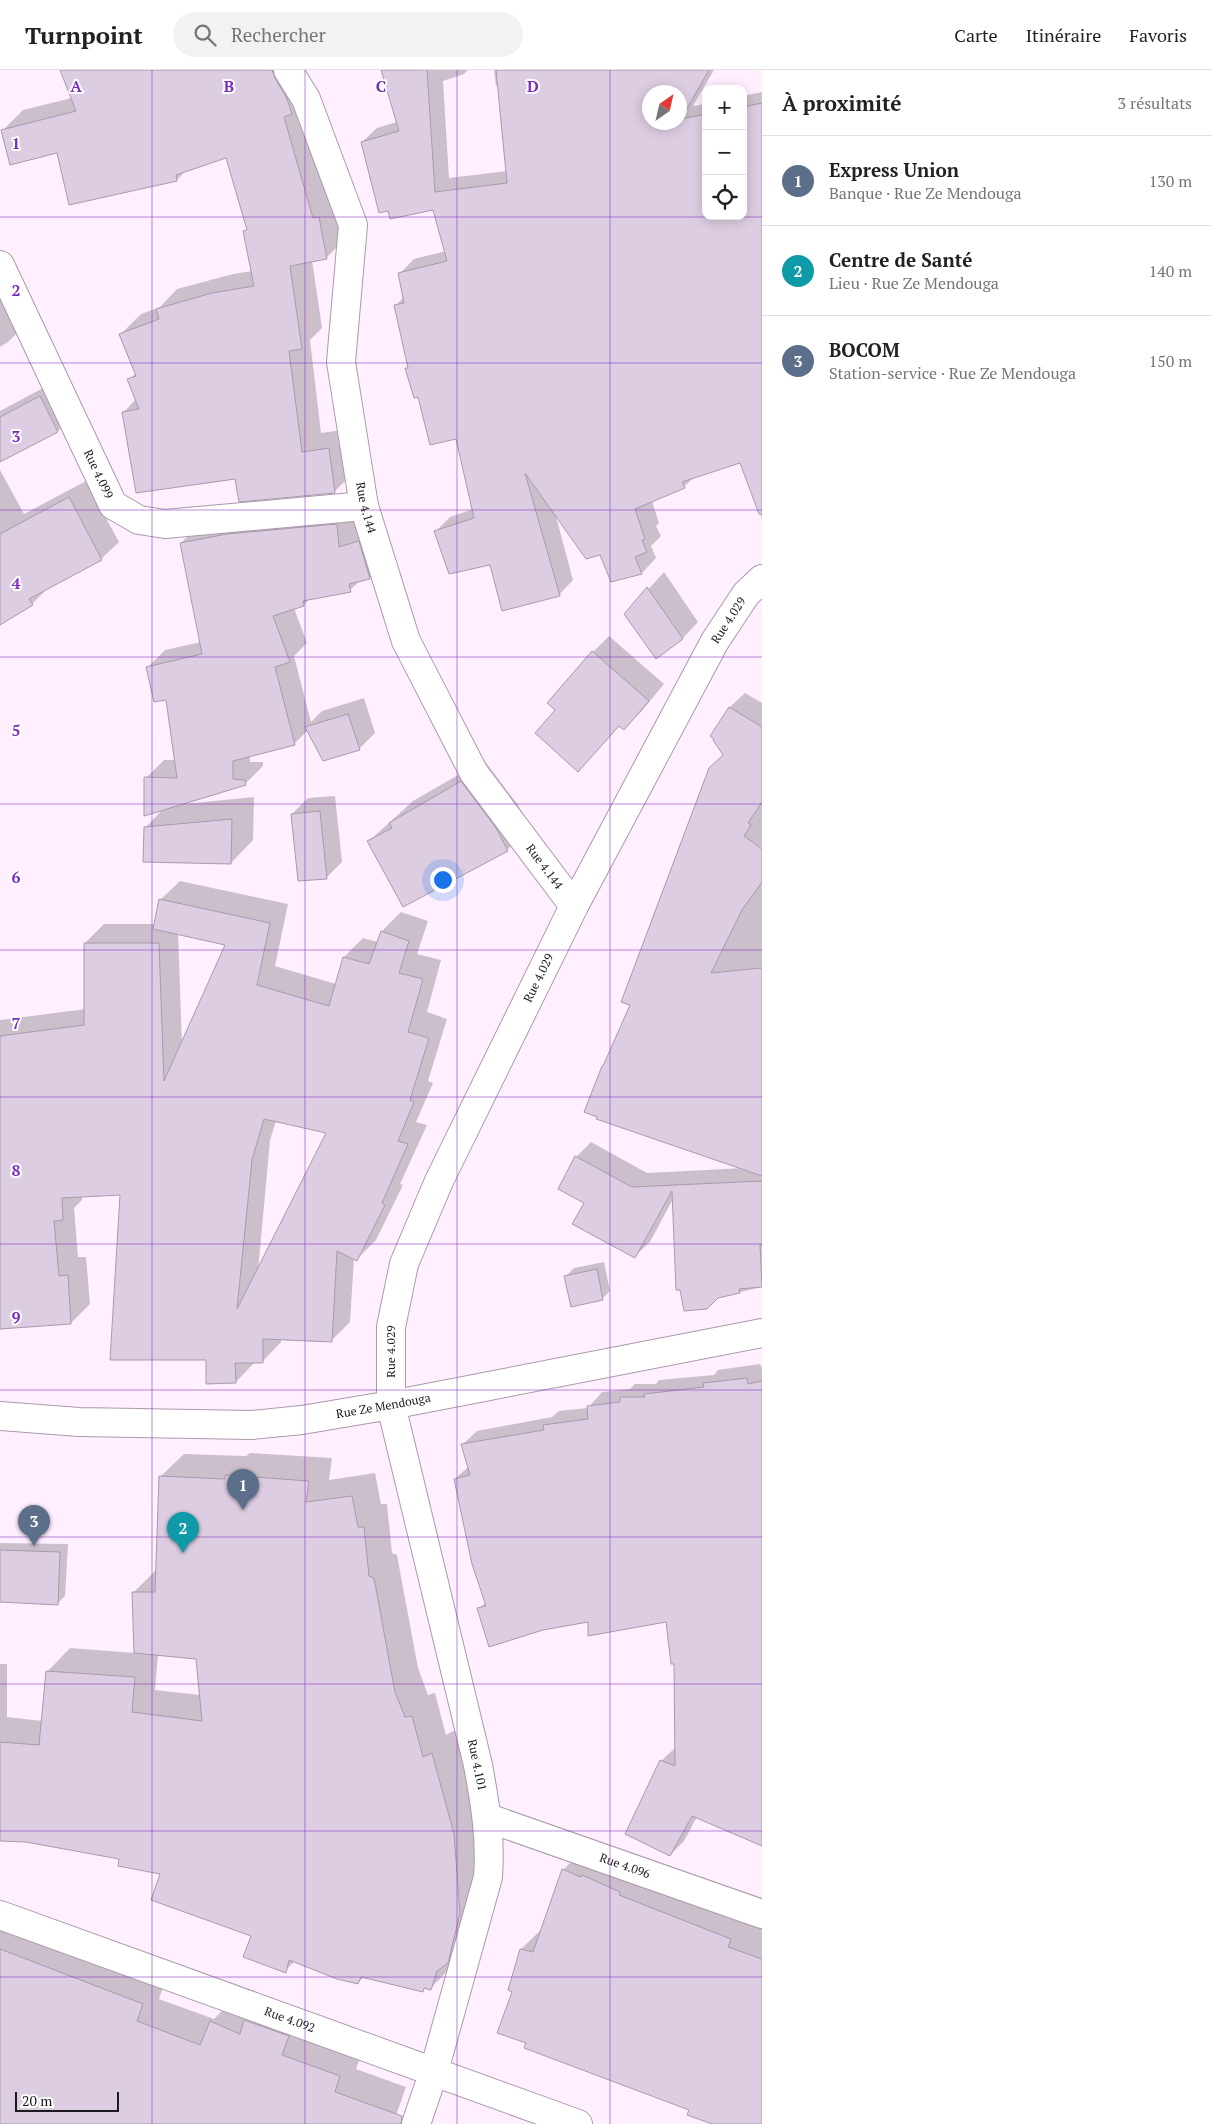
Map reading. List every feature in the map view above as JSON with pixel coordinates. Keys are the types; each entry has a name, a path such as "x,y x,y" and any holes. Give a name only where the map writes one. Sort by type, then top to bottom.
{"street":[{"name":"Rue 4.144","path":"288,70 306,99 353,225 341,362 364,506 406,641 470,764 574,906"},
{"name":"Rue 4.099","path":"0,265 113,505 139,520 166,524 364,506"},
{"name":"Rue 4.029","path":"391,1405 391,1327 404,1264 439,1182 574,906 715,640 746,594 762,578"},
{"name":"Rue Ze Mendouga","path":"0,1416 79,1422 252,1425 302,1420 391,1405 762,1332"},
{"name":"Rue 4.101","path":"391,1405 478,1765 488,1818 490,1848 488,1877 434,2071 416,2124"},
{"name":"Rue 4.096","path":"488,1818 762,1914"},
{"name":"Rue 4.092","path":"0,1915 578,2124"}],"building":[{"path":"60,70 272,70 287,99 292,114 284,117 313,218 319,217 327,259 290,266 302,349 289,351 302,452 329,448 335,493 239,502 235,479 136,493 122,412 139,409 127,379 136,376 119,334 159,319 156,309 212,293 254,286 243,231 247,230 226,158 176,175 177,181 69,205 57,153 10,165 1,130 76,111"},
{"path":"381,70 427,70 435,192 507,183 496,70 709,70 687,108 687,85 642,85 642,130 687,130 687,118 702,115 702,220 747,220 747,106 762,103 762,514 759,514 740,463 682,482 685,488 635,509 645,539 642,540 647,552 635,557 642,574 611,582 600,555 586,559 525,473 560,596 502,611 490,565 449,574 434,531 474,518 456,439 430,445 418,397 414,398 405,368 408,368 394,305 404,303 398,273 447,261 433,210 390,219 388,211 379,213 361,142 399,131"},
{"path":"40,396 58,432 0,462 0,417"},
{"path":"69,497 102,560 29,599 33,605 0,625 0,534"},
{"path":"337,524 339,547 359,541 370,579 349,584 351,592 303,601 304,606 273,616 290,662 275,667 295,745 233,761 233,779 245,780 246,785 144,816 144,777 177,778 166,700 154,702 146,667 202,654 180,543 227,534"},
{"path":"647,587 683,639 656,659 624,614"},
{"path":"592,651 649,701 624,730 619,726 578,772 535,733 555,710 547,703"},
{"path":"729,707 762,727 762,802 748,823 751,825 744,836 762,849 762,882 742,910 711,973 762,968 762,1176 596,1119 597,1117 584,1112 602,1066 630,1005 621,1002 709,768 723,755 714,739 710,736"},
{"path":"348,714 360,750 323,761 305,727"},
{"path":"461,781 496,828 508,851 403,907 367,841 392,828 389,823"},
{"path":"320,811 327,879 298,881 291,814"},
{"path":"232,819 231,864 143,862 144,827"},
{"path":"159,899 270,923 257,985 329,1006 343,957 369,964 381,931 409,941 399,973 423,979 408,1032 429,1038 410,1100 414,1102 398,1141 408,1144 382,1203 385,1205 357,1261 337,1251 332,1342 263,1339 263,1363 235,1363 236,1383 206,1384 206,1360 110,1360 120,1195 62,1198 63,1220 54,1221 59,1276 68,1275 71,1324 0,1329 0,1036 84,1025 84,943 159,943 164,1081 225,945 153,929","holes":["264,1119 326,1133 237,1309 252,1160"]},
{"path":"575,1156 632,1187 762,1181 762,1245 760,1245 762,1287 739,1289 740,1293 718,1298 707,1309 684,1311 680,1290 676,1290 672,1191 635,1258 572,1224 584,1203 558,1189"},
{"path":"597,1269 603,1300 571,1307 564,1276"},
{"path":"747,1378 748,1384 762,1381 762,1846 692,1816 670,1856 625,1834 660,1760 675,1766 674,1664 671,1664 666,1622 588,1636 588,1622 543,1630 489,1647 477,1608 486,1606 472,1564 454,1479 470,1475 461,1444 544,1430 543,1425 588,1419 587,1406 620,1402 620,1397 645,1397 644,1394 704,1387 703,1383"},
{"path":"225,1475 309,1481 306,1502 352,1496 358,1527 364,1527 369,1576 374,1578 395,1692 405,1717 412,1716 423,1757 432,1753 454,1834 460,1913 448,1963 437,1971 431,1990 424,1988 423,1992 361,1977 358,1984 337,1979 289,1960 286,1973 243,1957 251,1936 151,1900 160,1874 118,1866 119,1859 26,1842 0,1841 0,1742 39,1745 46,1671 135,1677 132,1712 202,1721 196,1659 134,1653 132,1592 155,1592 159,1476 225,1479"},
{"path":"0,1550 60,1552 58,1605 0,1602"},
{"path":"562,1869 581,1877 582,1875 620,1892 619,1895 731,1939 728,1947 762,1959 762,2124 712,2124 687,2115 689,2110 524,2048 526,2043 497,2033 512,1992 508,1990 520,1949 533,1952"},
{"path":"0,1949 143,2004 137,2021 200,2045 210,2021 240,2034 244,2020 289,2036 282,2055 340,2076 335,2092 402,2116 401,2124 0,2124"}],"place":[{"name":"Express Union","path":"243,1510"},
{"name":"BOCOM","path":"34,1546"},
{"name":"Centre de Santé","path":"183,1553"}]}
